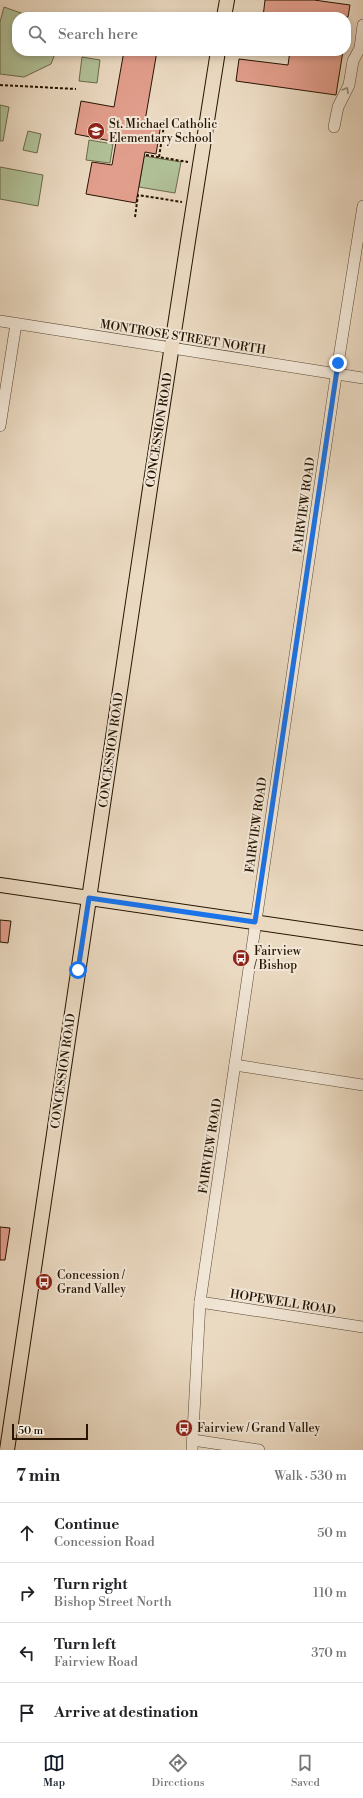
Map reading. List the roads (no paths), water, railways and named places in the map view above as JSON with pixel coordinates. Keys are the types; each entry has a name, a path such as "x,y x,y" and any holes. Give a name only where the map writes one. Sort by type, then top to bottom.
{"main road":[{"path":"225,12 227,0"},
{"name":"CONCESSION ROAD","path":"7,1450 151,483 173,348 190,220 217,56"},
{"path":"0,885 363,938"}],"street":[{"path":"334,127 338,107 350,85 353,61 360,48 363,25"},
{"name":"FAIRVIEW ROAD","path":"192,1445 200,1302 255,922 363,206"},
{"name":"MONTROSE STREET NORTH","path":"0,321 363,378"},
{"path":"0,426 16,324"},
{"path":"235,1065 363,1085"},
{"name":"HOPEWELL ROAD","path":"200,1302 363,1327"},
{"path":"192,1445 259,1450"}],"place":[{"name":"St. Michael Catholic Elementary School","path":"96,131"},
{"name":"Fairview / Bishop","path":"241,958"},
{"name":"Concession / Grand Valley","path":"44,1282"},
{"name":"Fairview / Grand Valley","path":"184,1428"}]}
